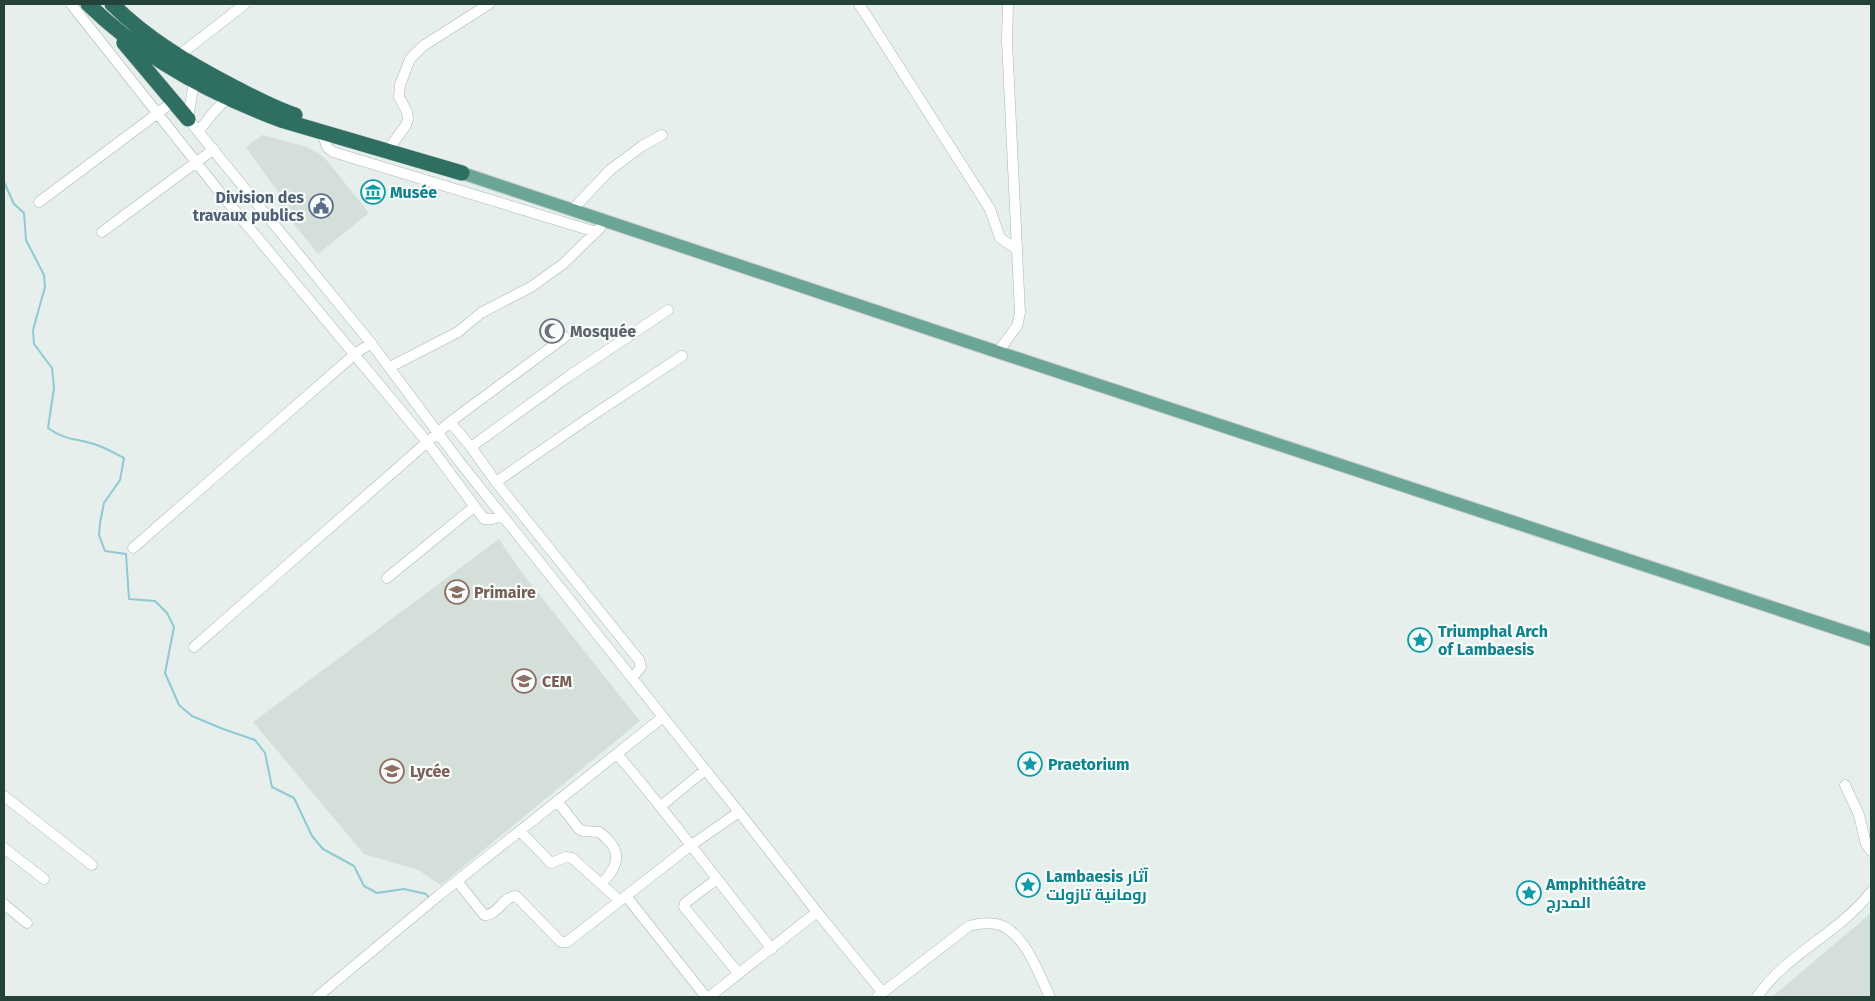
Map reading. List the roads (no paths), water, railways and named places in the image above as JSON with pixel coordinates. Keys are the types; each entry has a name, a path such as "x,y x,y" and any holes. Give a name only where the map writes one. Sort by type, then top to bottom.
{"highway":[{"path":"88,4 137,46 232,93 281,120 462,173"},
{"path":"112,4 128,21 178,56 195,74"},
{"path":"102,17 188,119"},
{"path":"232,93 462,173"}],"main road":[{"path":"462,173 1871,640"}],"street":[{"path":"71,4 300,291 355,354 426,442 484,519 493,519 502,515"},
{"path":"178,56 245,4"},
{"path":"390,148 408,119 407,112 399,97 400,85 410,59 423,46 489,4"},
{"path":"859,4 990,209 1000,238 1017,249"},
{"path":"998,352 1017,326 1019,320 1007,41 1008,4"},
{"path":"195,74 188,119 200,131 390,367 502,515 739,812 880,995 969,926 984,923 998,924 1022,942 1050,997"},
{"path":"200,131 212,114 232,93"},
{"path":"39,202 174,101"},
{"path":"322,132 330,150 342,156 596,232"},
{"path":"572,210 610,170 642,146 662,135"},
{"path":"102,232 214,149"},
{"path":"390,367 458,332 480,313 531,287 563,264 607,221"},
{"path":"471,447 570,376 668,310"},
{"path":"194,647 426,442 565,337"},
{"path":"133,548 355,354 371,343"},
{"path":"496,482 682,356"},
{"path":"450,422 639,660 641,667 632,678"},
{"path":"386,578 474,507"},
{"path":"317,997 456,881 663,717"},
{"path":"617,754 661,806 690,846 772,948"},
{"path":"661,806 705,770"},
{"path":"1845,785 1859,815 1866,844 1871,851"},
{"path":"4,796 92,865"},
{"path":"557,802 579,829 599,832 616,851 614,869 602,883"},
{"path":"456,881 484,915 490,915 511,896 516,896 554,936 564,943 690,846 739,812"},
{"path":"520,831 549,862 554,863 566,858 572,858 623,899 708,997 817,912"},
{"path":"4,848 44,879"},
{"path":"716,879 685,903 684,907 739,974"},
{"path":"1757,997 1772,978 1832,930 1871,892"},
{"path":"4,904 27,923"}],"waterway":[{"path":"4,182 14,204 24,213 26,240 44,275 45,287 33,330 34,344 52,368 54,388 48,428 65,437 98,445 124,458 120,480 104,503 99,535 105,551 126,554 129,599 155,601 167,613 174,627 165,673 179,705 192,716 255,740 265,753 272,787 294,798 312,836 323,849 354,866 364,886 377,893 404,889 426,894 429,898"}],"place":[{"name":"Musée","path":"373,192"},
{"name":"Division des travaux publics","path":"321,206"},
{"name":"Mosquée","path":"552,331"},
{"name":"Primaire","path":"457,592"},
{"name":"Triumphal Arch of Lambaesis","path":"1420,640"},
{"name":"CEM","path":"524,681"},
{"name":"Praetorium","path":"1030,764"},
{"name":"Lycée","path":"392,771"},
{"name":"Lambaesis آثار رومانية تازولت","path":"1028,885"},
{"name":"Amphithéâtre المدرج","path":"1529,893"}]}
